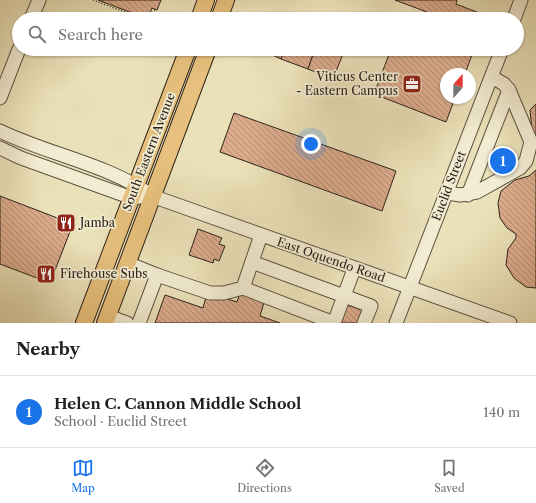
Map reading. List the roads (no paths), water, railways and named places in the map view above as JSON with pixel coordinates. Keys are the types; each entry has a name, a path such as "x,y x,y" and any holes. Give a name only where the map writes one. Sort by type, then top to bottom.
{"main road":[{"path":"202,12 206,0"},
{"path":"222,12 226,0"},
{"name":"South Eastern Avenue","path":"84,323 185,56"},
{"name":"South Eastern Avenue","path":"106,319 205,56"}],"street":[{"path":"34,12 39,0"},
{"path":"517,12 521,0"},
{"path":"0,98 16,56"},
{"name":"Euclid Street","path":"396,323 500,56"},
{"path":"447,193 468,195 520,168 530,153 531,142 509,90 504,84 492,77"},
{"path":"468,195 509,90"},
{"name":"East Oquendo Road","path":"0,131 22,142 51,151 134,191"},
{"name":"East Oquendo Road","path":"0,148 21,158 152,196 354,269 411,286 510,323"},
{"path":"243,288 262,235"},
{"path":"252,262 371,306 364,323"},
{"path":"127,263 210,293 224,293 243,288 334,323 354,269"},
{"path":"139,323 157,275"},
{"path":"106,319 127,323"}],"place":[{"name":"Viticus Center - Eastern Campus","path":"412,84"},
{"name":"Helen C. Cannon Middle School","path":"503,161"},
{"name":"Jamba","path":"66,223"},
{"name":"Firehouse Subs","path":"46,274"}]}
